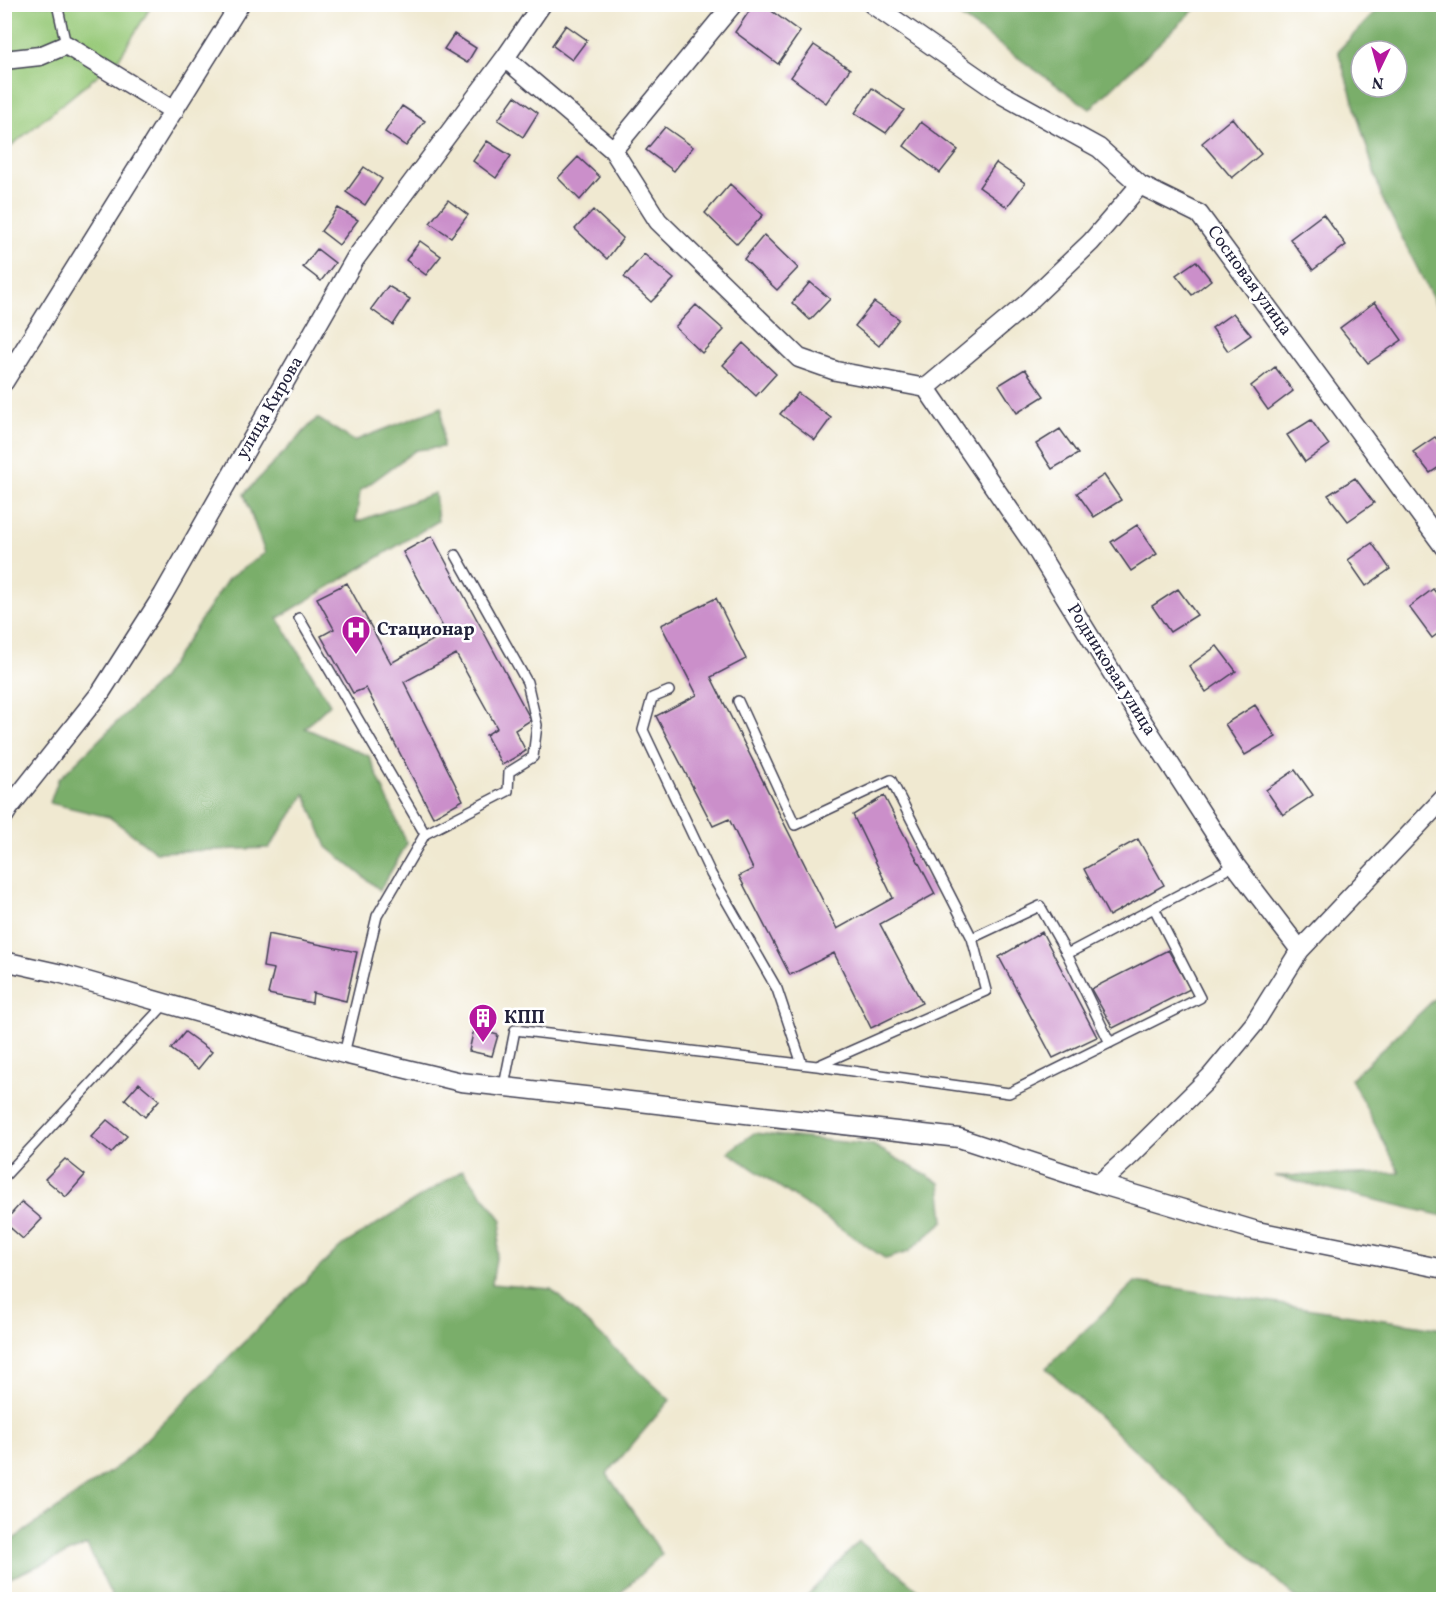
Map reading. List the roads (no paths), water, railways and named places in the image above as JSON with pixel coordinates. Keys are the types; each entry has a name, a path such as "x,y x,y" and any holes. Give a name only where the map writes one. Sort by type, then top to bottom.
{"street":[{"path":"4,382 240,4"},
{"name":"улица Кирова","path":"4,816 101,692 164,595 355,259 505,58 542,4"},
{"path":"613,150 733,4"},
{"name":"Сосновая улица","path":"872,4 1003,95 1099,148 1140,185 1199,214 1443,547"},
{"path":"4,60 40,56 66,45 174,111"},
{"path":"505,58 613,150 658,220 799,358 836,371 926,388 1025,305 1091,242 1140,185"},
{"name":"Родниковая улица","path":"926,388 1033,544 1235,866 1300,950"},
{"path":"1099,1184 1211,1076 1254,1024 1300,950 1443,798"},
{"path":"4,963 62,974 344,1054 461,1082 958,1138 1099,1184 1257,1231 1443,1269"}],"lane":[{"path":"57,4 66,45"},
{"path":"344,1054 377,916 425,834 508,792 509,772 533,757 537,725 527,682 456,555"},
{"path":"299,618 425,834"},
{"path":"669,691 652,698 643,730 711,874 777,989 802,1064"},
{"path":"738,701 795,825 891,780 972,938 986,991 817,1066"},
{"path":"1067,954 1235,866"},
{"path":"972,938 1040,906 1067,954 1110,1043"},
{"path":"504,1086 515,1029 802,1064 1009,1093 1200,998 1154,908"},
{"path":"4,1177 165,1004"}],"place":[{"name":"Стационар","path":"356,656"},
{"name":"КПП","path":"483,1044"}]}
